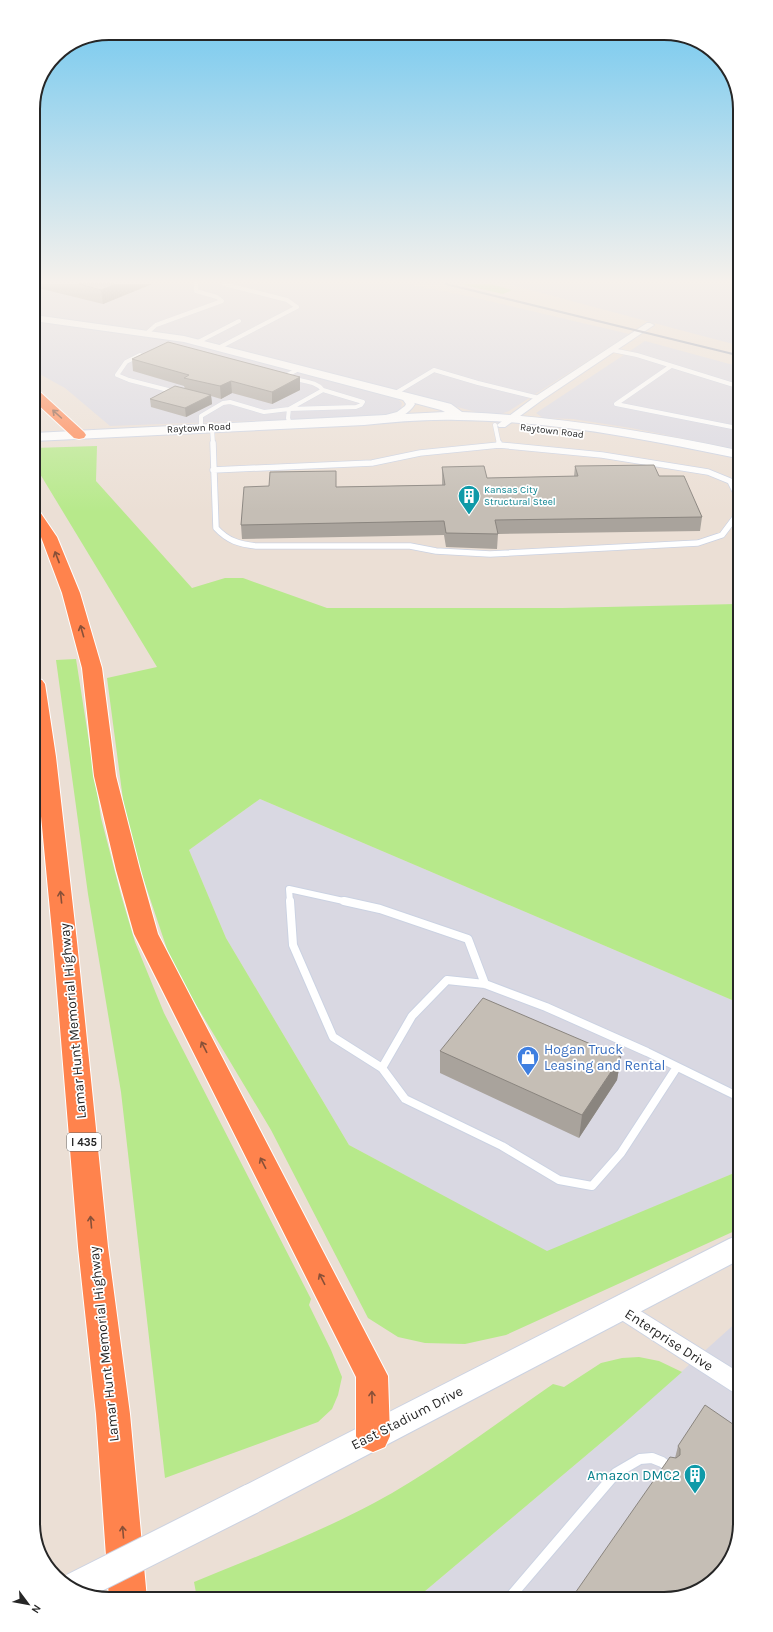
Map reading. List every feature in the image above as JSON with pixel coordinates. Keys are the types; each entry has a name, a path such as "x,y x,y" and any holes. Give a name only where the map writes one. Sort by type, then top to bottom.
{"highway":[{"path":"40,399 79,435"},
{"path":"40,524 49,538 71,593 92,668 105,776 128,870 146,934 372,1376 373,1436"},
{"name":"Lamar Hunt Memorial Highway","path":"40,718 46,757 93,1239 113,1414 127,1592"}],"main road":[{"path":"266,360 446,407 456,413 457,419"},
{"name":"Raytown Road","path":"40,437 364,421 385,418 457,419 624,432 673,440 733,453"},
{"name":"Raytown Road","path":"364,421 381,424 457,419"},
{"name":"Raytown Road","path":"503,423 629,441 733,462"},
{"name":"East Stadium Drive","path":"80,1585 251,1499 733,1250"}],"street":[{"path":"503,423 597,360"},
{"path":"385,418 402,414 408,409 411,404 399,396"},
{"name":"Enterprise Drive","path":"619,1308 733,1381"}],"lane":[{"path":"128,360 119,369 117,375 129,380 179,392"},
{"path":"653,360 733,385"},
{"path":"671,366 616,404 733,427"},
{"path":"216,402 230,402 264,412 289,409 356,407 361,405 363,402 323,390 319,385 291,378 287,375 299,369"},
{"path":"399,396 434,370 478,383 539,398"},
{"path":"289,409 323,390"},
{"path":"223,403 201,416 206,428 213,470 216,528 225,539 239,544 256,546 410,546 436,551 490,554 698,543 722,535 733,520"},
{"path":"289,409 288,418 290,424"},
{"path":"499,445 503,423"},
{"path":"213,470 372,463 420,453 499,445 602,455 708,472 730,481 733,487"},
{"path":"485,984 468,939 380,909 289,889 293,945 333,1037 382,1068 405,1099 502,1146 559,1180 592,1186 621,1152 677,1067"},
{"path":"382,1068 412,1016 447,980 485,984 546,1008 733,1094"},
{"path":"515,1592 616,1473 640,1459 652,1458 662,1462 670,1468"}],"shaded area":[{"path":"40,360 253,360 398,399 402,403 401,409 392,413 378,416 110,426 65,388 40,374"},
{"path":"277,360 588,360 509,411 501,414 484,414"},
{"path":"616,360 716,360 733,365 733,448 631,428 573,419 543,418 536,413"},
{"path":"260,799 733,1000 733,1174 547,1252 349,1145 226,938 189,850"},
{"path":"733,1325 732,1534 696,1584 686,1588 664,1592 424,1592 621,1426"}],"green space":[{"path":"97,446 96,481 192,588 225,578 243,578 327,608 562,608 733,604 733,1000 260,799 189,850 226,938 349,1145 547,1251 733,1174 733,1232 506,1335 465,1344 425,1343 398,1337 368,1318 271,1130 180,978 168,952 133,848 124,807 107,678 157,667 40,474 40,448"},
{"path":"76,659 101,818 135,942 164,1013 311,1299 309,1305 331,1350 342,1377 338,1395 332,1409 318,1422 165,1478 121,1092 88,894 56,660"},
{"path":"639,1357 659,1361 682,1372 621,1426 424,1592 196,1592 194,1582 308,1535 374,1503 397,1490 443,1461 553,1384 564,1387 601,1363 622,1358"}],"building":[{"path":"136,360 236,360 300,377 272,392 231,381 220,386 184,378 189,375"},
{"path":"175,386 211,395 185,408 150,399"},
{"name":"Kansas City Structural Steel","path":"654,465 659,476 684,476 702,517 495,520 498,534 446,533 444,521 241,525 244,487 269,486 270,472 336,471 336,487 445,485 442,467 484,466 487,478 578,476 575,466"},
{"name":"Hogan Truck Leasing and Rental","path":"483,998 621,1057 582,1115 440,1051"},
{"name":"Amazon DMC2","path":"705,1405 733,1424 732,1536 726,1553 719,1565 706,1578 698,1583 673,1591 576,1592 670,1457 676,1458 680,1455 680,1449 678,1446"}],"place":[{"name":"Kansas City Structural Steel","path":"469,516"},
{"name":"Hogan Truck Leasing and Rental","path":"528,1076"},
{"name":"Amazon DMC2","path":"695,1494"}]}
